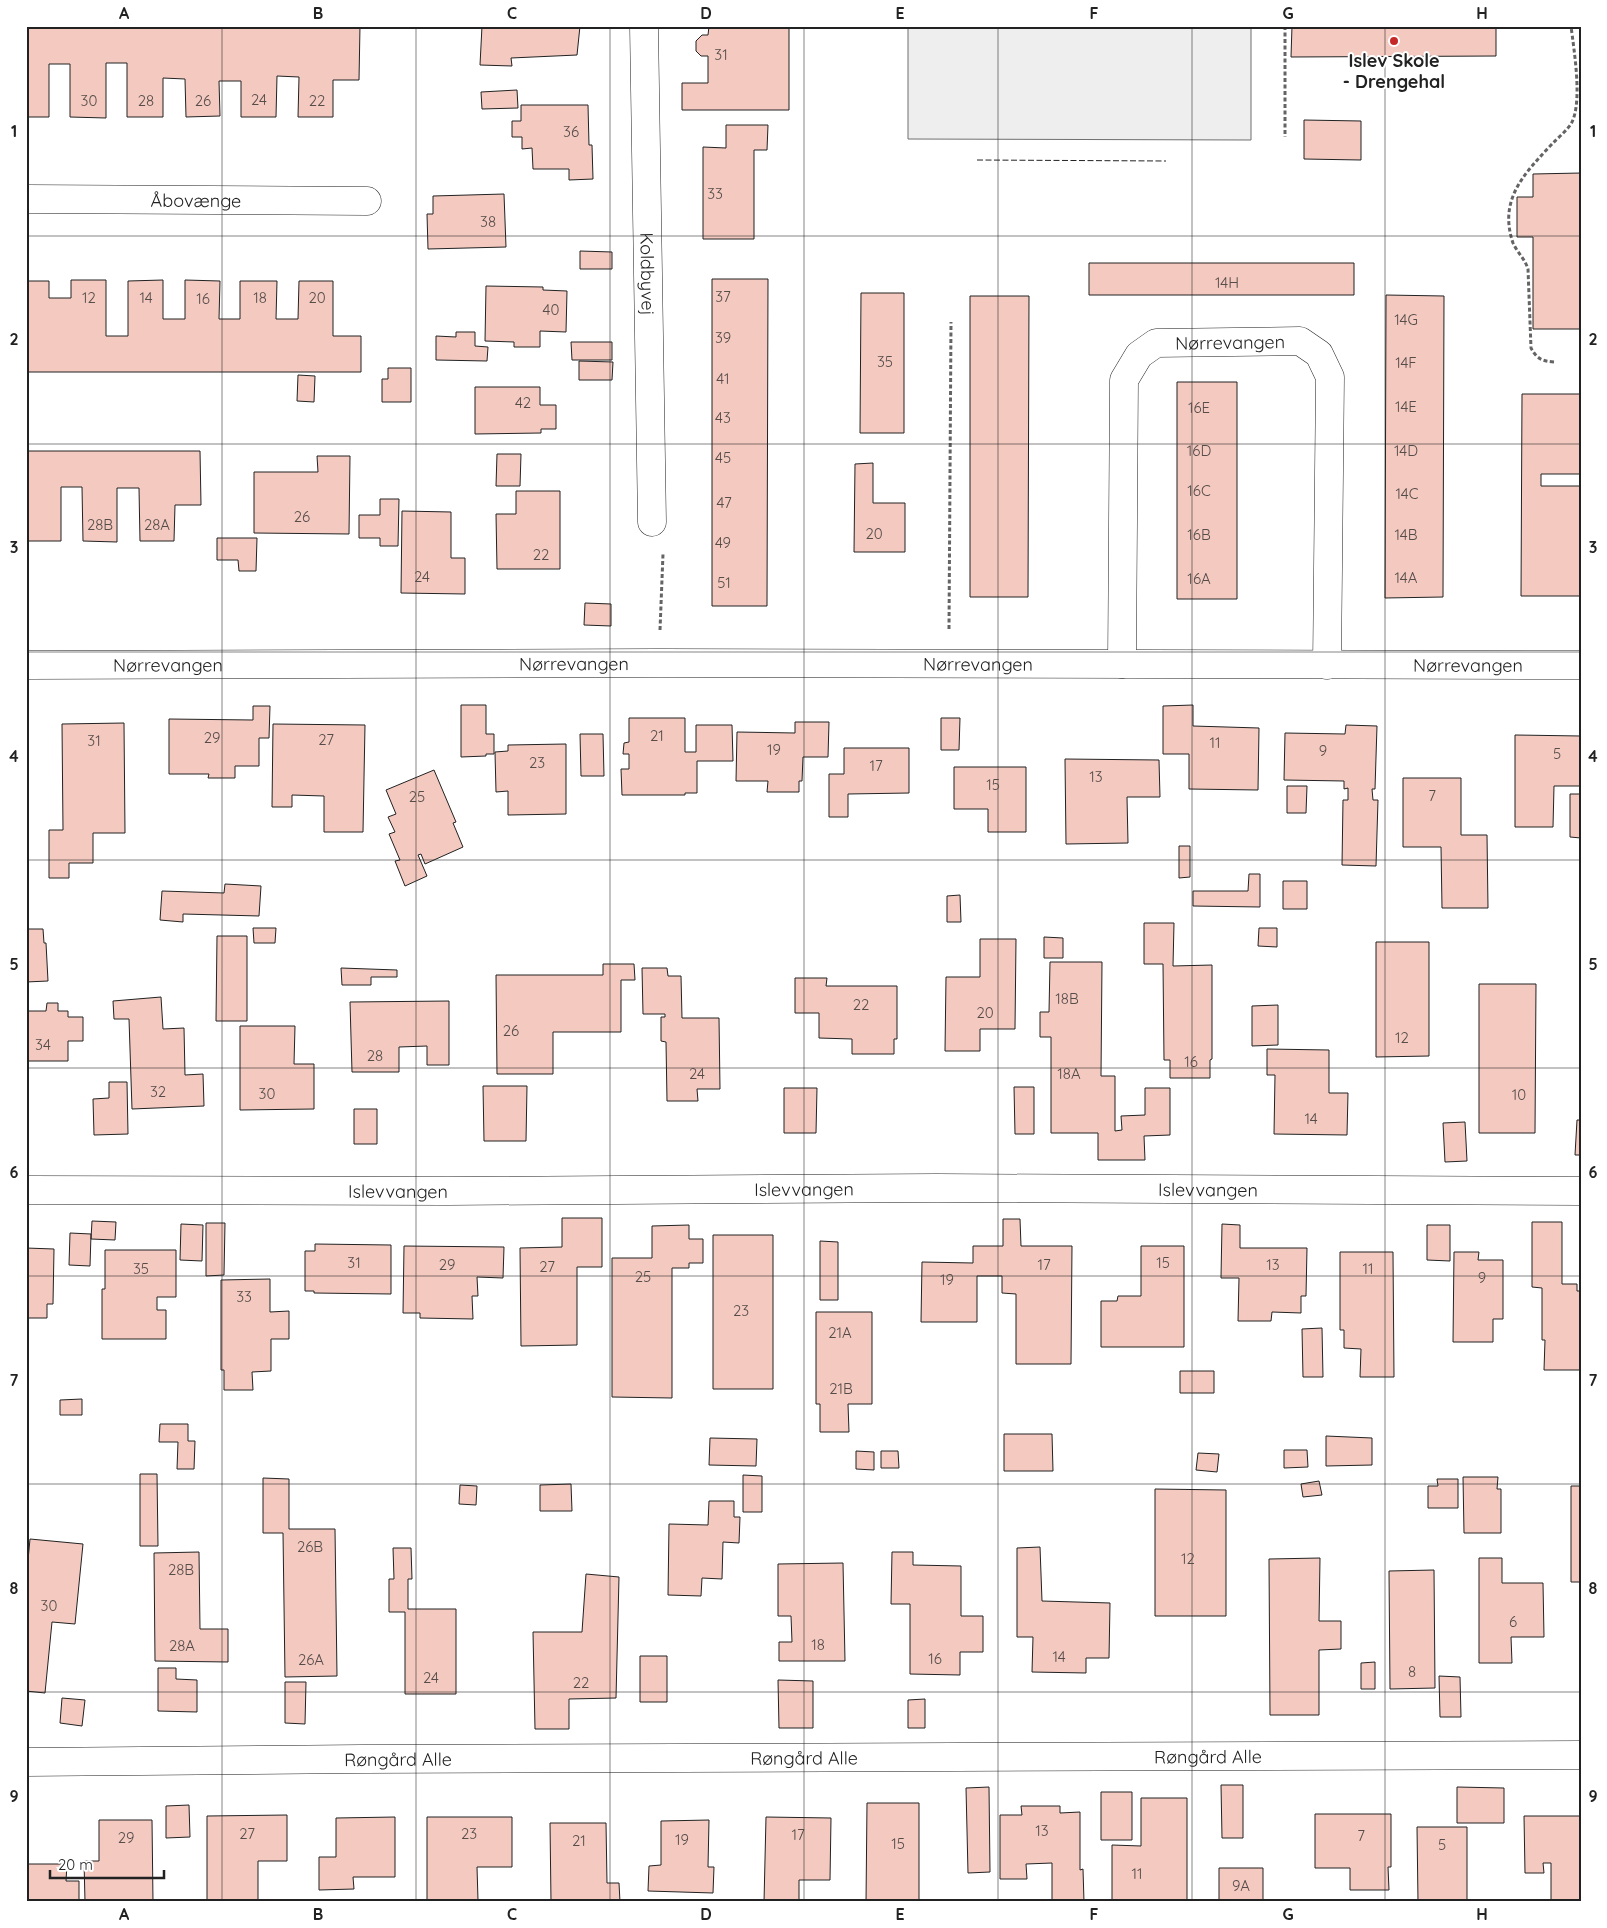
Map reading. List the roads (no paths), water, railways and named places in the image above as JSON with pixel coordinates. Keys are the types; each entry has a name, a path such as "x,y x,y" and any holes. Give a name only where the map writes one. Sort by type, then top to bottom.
{"street":[{"name":"Koldbyvej","path":"644,26 652,522"},
{"name":"Åbovænge","path":"26,200 367,200"},
{"name":"Nørrevangen","path":"1122,664 1124,380 1139,355 1156,343 1300,341 1319,354 1330,377 1327,665"},
{"name":"Nørrevangen","path":"26,665 659,663 1581,665"},
{"name":"Islevvangen","path":"26,1190 458,1191 937,1188 1581,1191"},
{"name":"Røngård Alle","path":"26,1762 361,1758 1581,1755"}],"place":[{"name":"Islev Skole - Drengehal","path":"1394,41"}]}
